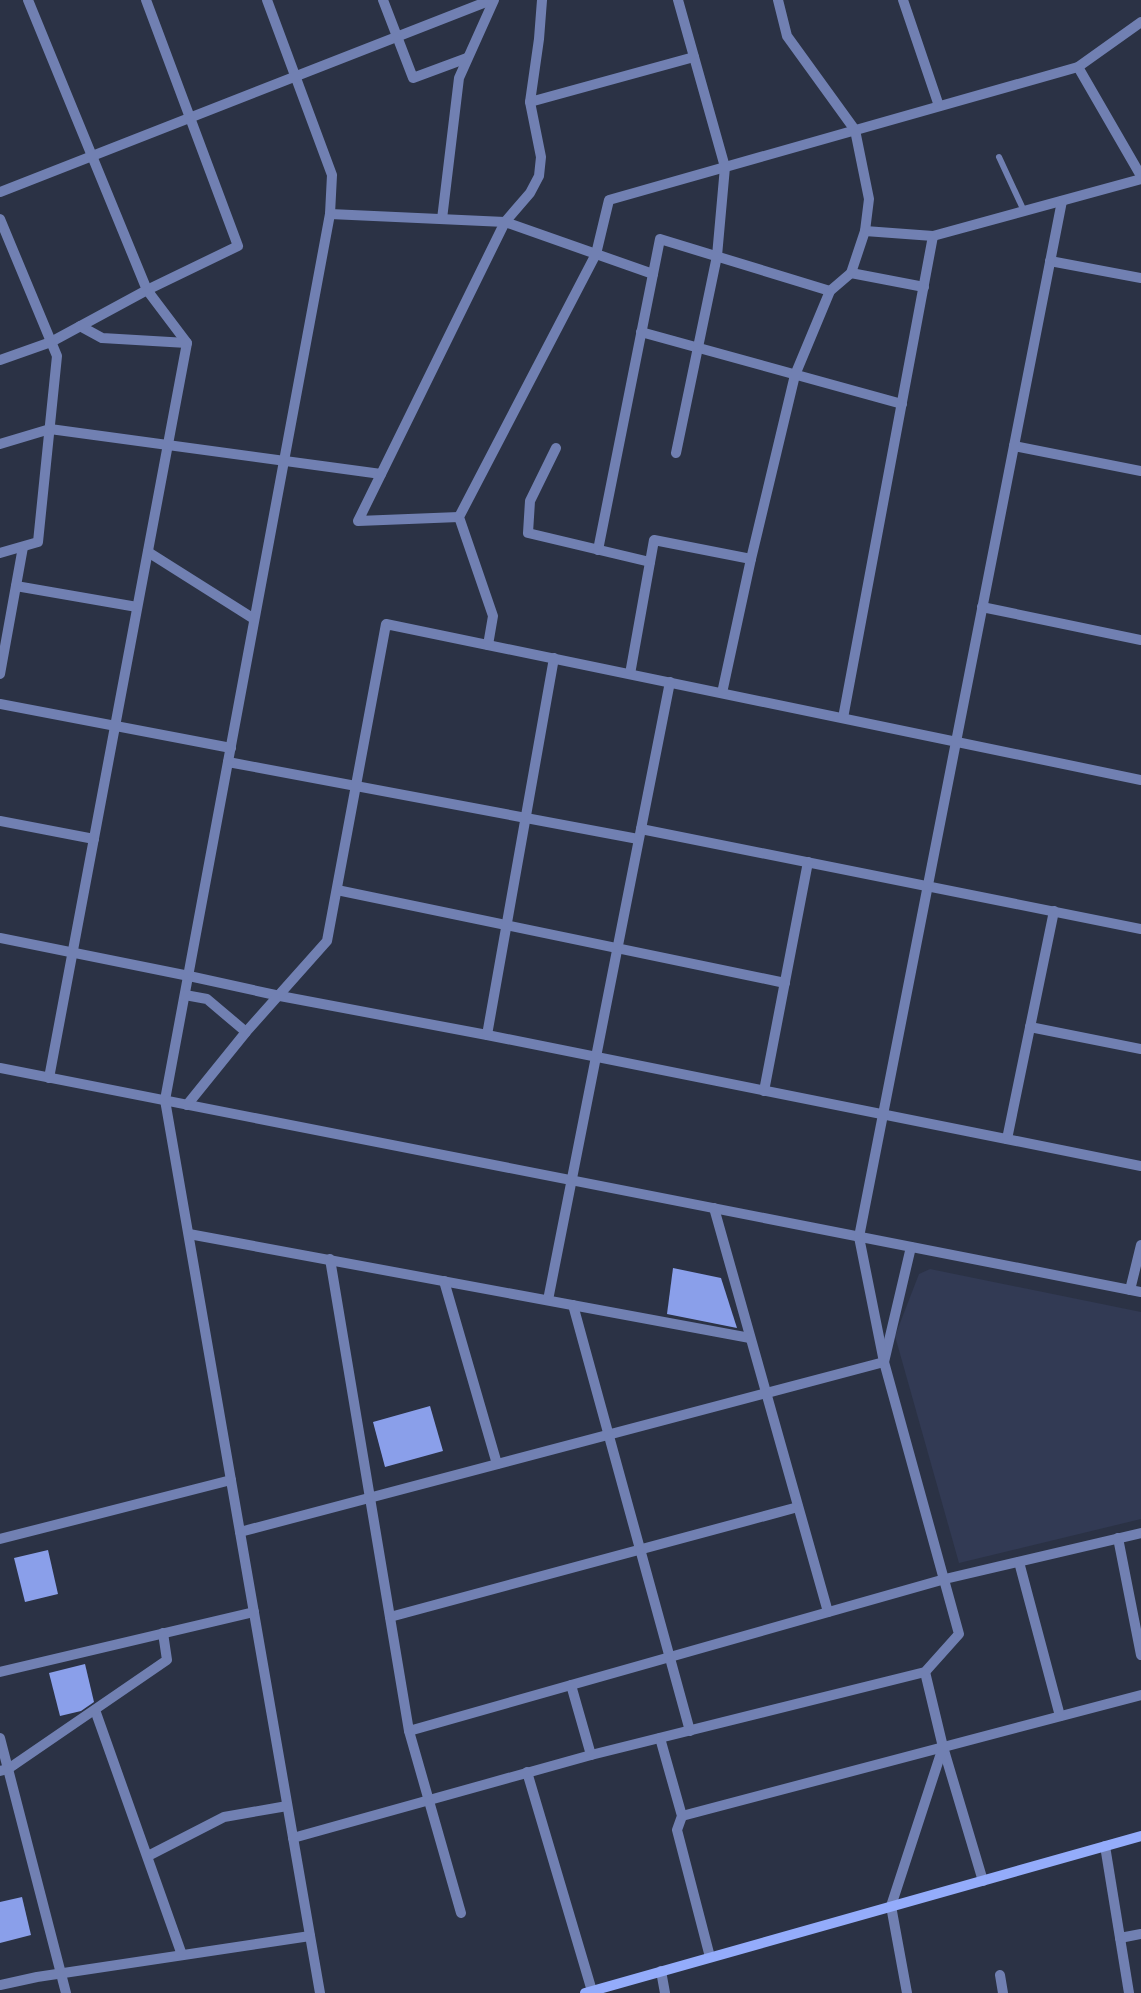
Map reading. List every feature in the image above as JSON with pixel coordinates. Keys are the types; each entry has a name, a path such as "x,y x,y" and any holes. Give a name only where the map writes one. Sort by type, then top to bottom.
{"street":[{"path":"28,0 147,290 187,343 49,1078"},
{"path":"0,360 51,342 147,290 238,246 146,0"},
{"path":"267,0 332,175 330,214 166,1100 320,1993"},
{"path":"383,0 413,78 467,58"},
{"path":"0,192 493,0"},
{"path":"442,219 459,78 493,0"},
{"path":"459,518 358,520 505,222 530,193 539,176 540,157 530,102 539,39 542,0"},
{"path":"676,453 717,256 725,167 678,0"},
{"path":"722,693 751,559 795,375 830,291 851,273 865,231 869,199 855,130 787,36 778,0"},
{"path":"903,0 939,106"},
{"path":"488,645 493,616 459,518 596,254 609,200 1078,67 1141,22"},
{"path":"530,102 694,57"},
{"path":"865,231 933,236 1062,201 1141,177 1078,67"},
{"path":"293,1838 591,1755 925,1672 959,1634 884,1362 859,1237 1062,201"},
{"path":"330,214 505,222 653,274"},
{"path":"0,219 57,356 38,542 0,554"},
{"path":"843,718 933,236"},
{"path":"598,550 660,239 830,291"},
{"path":"1050,261 1141,278"},
{"path":"851,273 924,287"},
{"path":"80,326 102,338 187,343"},
{"path":"641,332 902,404"},
{"path":"0,444 50,429 381,474"},
{"path":"1014,446 1141,471"},
{"path":"556,448 530,501 528,533 650,562"},
{"path":"630,674 654,540 751,559"},
{"path":"0,674 23,547"},
{"path":"148,552 254,619"},
{"path":"16,586 137,607"},
{"path":"982,607 1141,640"},
{"path":"187,1105 246,1032 327,941 386,624 1141,780"},
{"path":"487,1036 554,658"},
{"path":"548,1300 670,682"},
{"path":"0,704 231,748"},
{"path":"228,762 526,818 640,834 808,862 1141,929"},
{"path":"0,821 94,839"},
{"path":"764,1091 808,862"},
{"path":"336,890 784,983"},
{"path":"1007,1139 1054,911"},
{"path":"0,938 280,996 1141,1166"},
{"path":"185,995 207,999 246,1032"},
{"path":"1030,1027 1141,1049"},
{"path":"0,1068 1141,1292"},
{"path":"714,1208 828,1612"},
{"path":"188,1234 750,1338"},
{"path":"1130,1290 1141,1245"},
{"path":"884,1362 911,1247"},
{"path":"330,1259 409,1730 461,1913"},
{"path":"444,1281 497,1464"},
{"path":"574,1305 690,1731"},
{"path":"240,1532 884,1362"},
{"path":"0,1539 231,1480"},
{"path":"390,1617 798,1507"},
{"path":"409,1730 945,1579 1141,1533"},
{"path":"1118,1538 1141,1656"},
{"path":"1019,1562 1060,1716"},
{"path":"0,1672 254,1612"},
{"path":"4,1770 167,1660 163,1633"},
{"path":"925,1672 943,1747 983,1881"},
{"path":"571,1685 591,1755"},
{"path":"682,1816 1141,1695"},
{"path":"95,1710 182,1955"},
{"path":"0,1738 4,1770 66,1993"},
{"path":"660,1738 682,1816 677,1830 710,1957"},
{"path":"907,1993 891,1906 943,1747"},
{"path":"527,1772 588,1992 1141,1836"},
{"path":"148,1856 224,1817 288,1806"},
{"path":"1105,1846 1129,1993"},
{"path":"1120,1938 1141,1934"},
{"path":"0,1985 310,1936"},
{"path":"661,1971 665,1993"},
{"path":"1000,1975 1003,1993"}],"lane":[{"path":"999,156 1024,211"}],"shaded area":[{"path":"930,1269 1141,1312 1141,1519 959,1563 895,1336 919,1274"}],"building":[{"path":"673,1268 721,1278 737,1328 667,1314"},
{"path":"430,1406 443,1451 385,1467 373,1422"},
{"path":"48,1550 58,1594 25,1602 14,1558"},
{"path":"85,1664 94,1702 81,1711 60,1716 49,1673"},
{"path":"22,1897 31,1935 0,1943 0,1902"}]}
